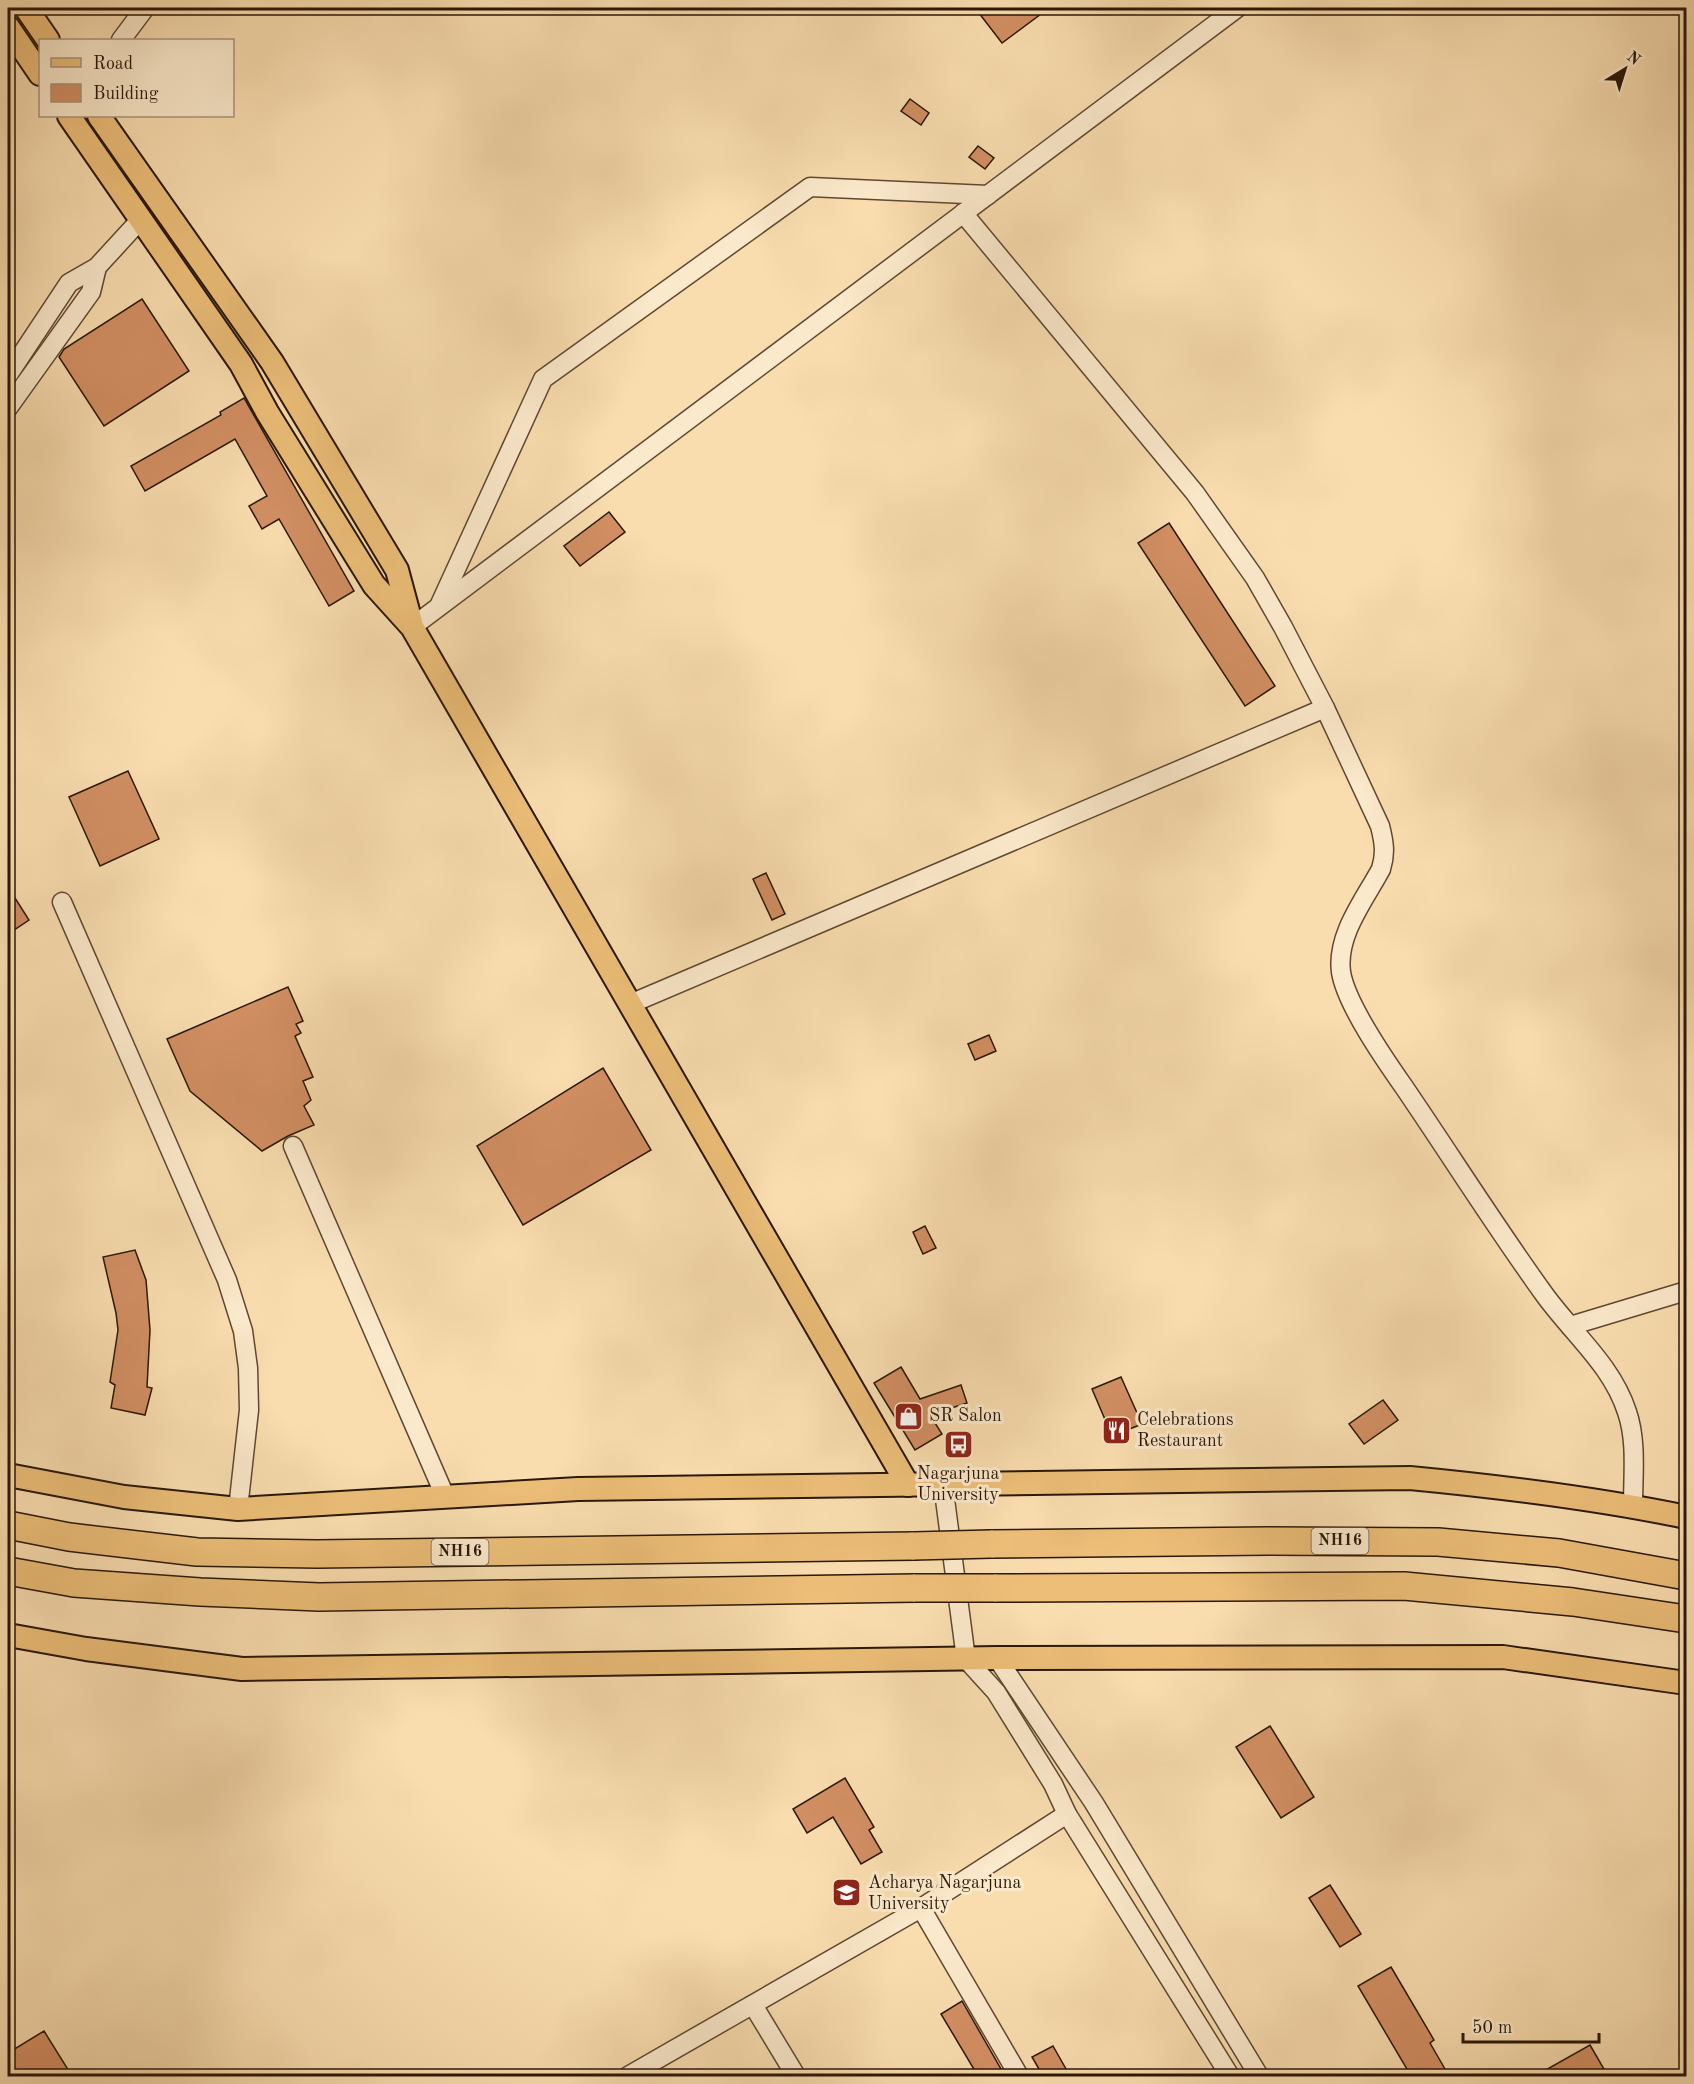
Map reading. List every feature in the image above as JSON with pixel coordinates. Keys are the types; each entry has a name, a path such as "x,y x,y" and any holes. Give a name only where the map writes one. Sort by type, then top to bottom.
{"highway":[{"name":"NH16","path":"8,1525 69,1537 197,1552 317,1554 1268,1541 1438,1542 1559,1553 1686,1576"},
{"path":"8,1571 74,1583 319,1597 915,1588 1404,1586 1573,1602 1686,1619"}],"main road":[{"path":"26,8 47,39"},
{"path":"8,27 39,73"},
{"path":"70,117 241,364 267,412 374,585 412,627 908,1485"},
{"path":"100,117 272,362 397,570 412,627"},
{"path":"8,1475 124,1497 238,1509 578,1489 1410,1478 1491,1486 1633,1506 1686,1517"},
{"path":"8,1635 86,1649 242,1668 997,1658 1503,1657 1686,1683"}],"street":[{"path":"122,39 145,8"},
{"path":"412,627 1237,8"},
{"path":"439,607 543,379 810,187 988,195"},
{"path":"963,213 1195,493 1255,578 1325,708 1380,826 1384,843 1385,856 1382,868 1351,925 1341,954 1341,972 1349,998 1397,1076 1545,1295 1610,1377 1621,1395 1633,1439 1633,1506"},
{"path":"8,375 69,283 97,267 141,219"},
{"path":"8,408 91,292 97,267"},
{"path":"630,1004 1325,708"},
{"path":"62,902 227,1280 243,1331 248,1368 249,1410 238,1509"},
{"path":"293,1146 445,1496"},
{"path":"1570,1326 1686,1291"},
{"path":"943,1484 966,1659 996,1692 1053,1784 1067,1814 1230,2076"},
{"path":"997,1658 1094,1803 1259,2076"},
{"path":"628,2076 921,1908 1067,1814"},
{"path":"921,1908 1019,2076"},
{"path":"753,2005 796,2076"}],"building":[{"path":"975,8 1049,8 1002,43"},
{"path":"910,99 929,113 921,125 901,111"},
{"path":"978,146 994,158 985,169 969,157"},
{"path":"142,299 189,371 104,426 59,357 64,349"},
{"path":"244,398 354,591 329,606 279,519 262,529 249,506 267,496 235,439 145,491 131,466 221,415 220,412"},
{"path":"609,512 625,532 580,566 564,546"},
{"path":"1169,523 1275,686 1245,706 1138,543"},
{"path":"128,771 159,839 100,866 69,797"},
{"path":"766,873 785,914 772,920 753,879"},
{"path":"8,887 29,920 8,934"},
{"path":"288,987 303,1021 296,1024 301,1033 295,1036 313,1077 303,1081 311,1100 304,1106 314,1125 262,1151 190,1091 167,1039"},
{"path":"989,1035 996,1051 975,1060 968,1044"},
{"path":"603,1068 651,1150 523,1225 477,1146"},
{"path":"925,1226 936,1248 923,1254 913,1232"},
{"path":"135,1250 146,1280 150,1330 147,1387 152,1388 145,1415 111,1408 115,1385 110,1382 118,1330 103,1257"},
{"path":"901,1367 920,1399 961,1385 967,1403 930,1415 942,1434 915,1450 874,1383"},
{"path":"1121,1377 1142,1424 1112,1436 1092,1389"},
{"path":"1383,1400 1398,1420 1364,1444 1349,1424"},
{"path":"1270,1726 1314,1797 1281,1818 1236,1747"},
{"path":"845,1778 874,1827 869,1830 882,1852 861,1864 833,1817 807,1833 793,1809"},
{"path":"1330,1885 1361,1934 1340,1947 1309,1898"},
{"path":"1391,1967 1434,2040 1430,2043 1449,2076 1411,2076 1358,1986"},
{"path":"962,2001 1005,2076 978,2076 941,2014"},
{"path":"44,2031 72,2076 8,2076 8,2053"},
{"path":"1590,2045 1608,2076 1535,2076"},
{"path":"1053,2046 1070,2076 1043,2076 1032,2057"}],"place":[{"name":"SR Salon","path":"908,1416"},
{"name":"Celebrations Restaurant","path":"1116,1430"},
{"name":"Nagarjuna University","path":"958,1445"},
{"name":"Acharya Nagarjuna University","path":"847,1893"}]}
